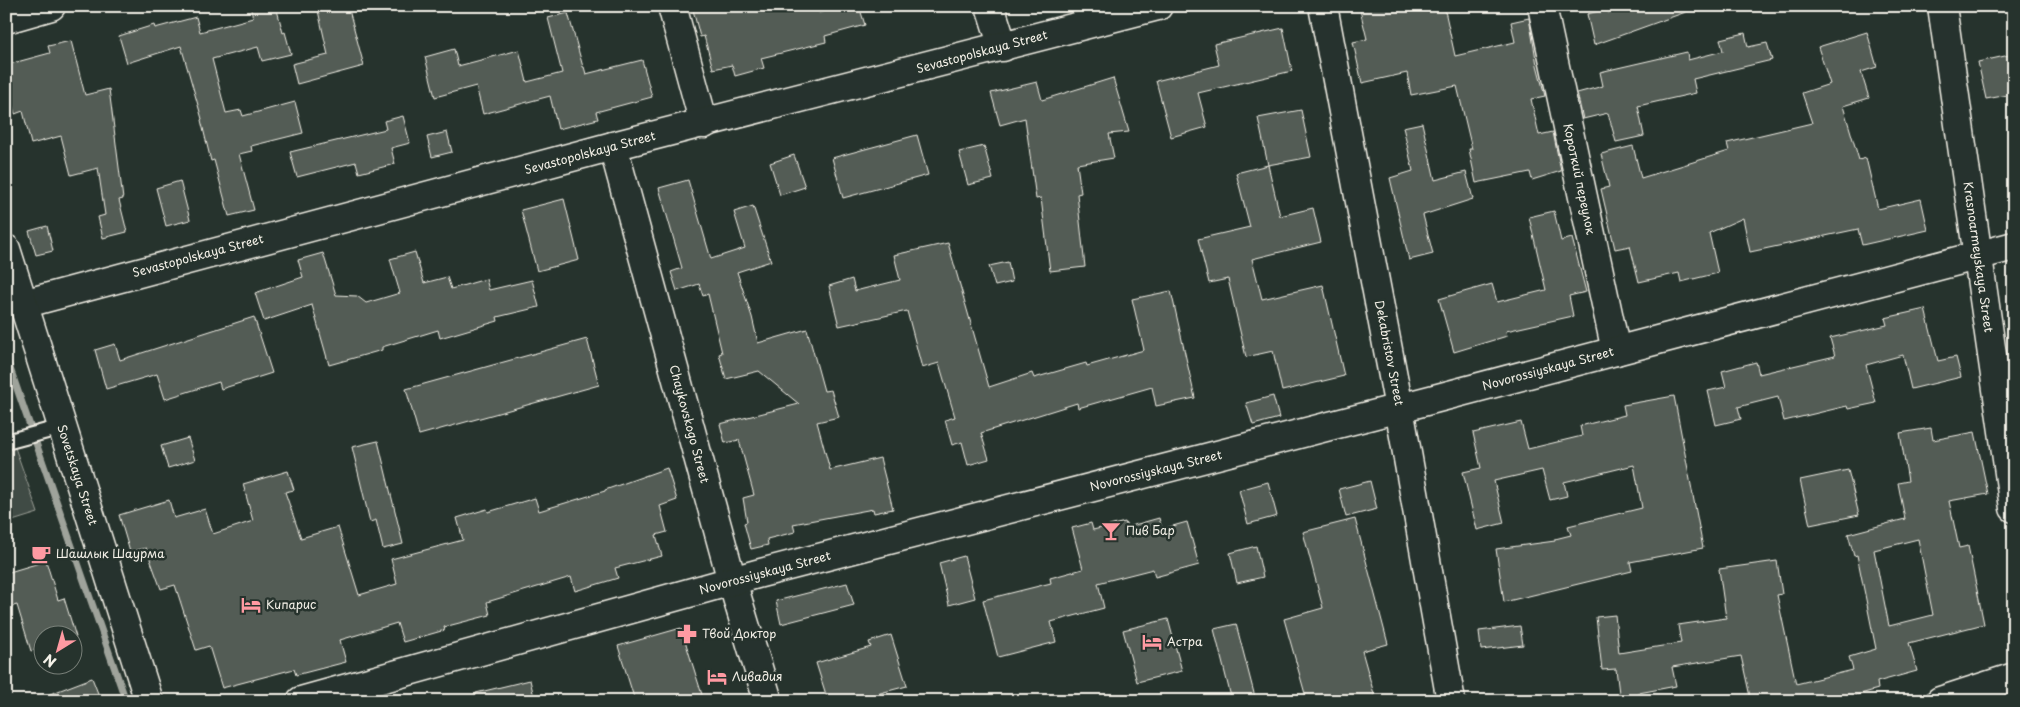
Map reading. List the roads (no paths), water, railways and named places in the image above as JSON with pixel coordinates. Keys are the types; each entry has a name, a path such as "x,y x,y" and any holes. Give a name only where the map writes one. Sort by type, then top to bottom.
{"street":[{"path":"6,19 51,6"},
{"path":"672,6 704,124"},
{"path":"990,6 1002,47"},
{"name":"Sevastopolskaya Street","path":"23,304 613,146 1158,6"},
{"name":"Dekabristov Street","path":"1323,6 1399,408 1451,701"},
{"name":"Короткий переулок","path":"1542,6 1616,352"},
{"name":"Krasnoarmeyskaya Street","path":"1942,6 2014,508"},
{"name":"Chaykovskogo Street","path":"613,146 732,581 768,701"},
{"name":"Novorossiyskaya Street","path":"300,701 732,581 1616,352 2014,246"},
{"name":"Sovetskaya Street","path":"6,249 149,701"},
{"path":"1940,701 2014,677"}],"lane":[{"path":"6,442 62,427"}],"waterway":[{"path":"6,357 126,701"}],"place":[{"name":"Пив Бар","path":"1111,531"},
{"name":"Шашлык Шаурма","path":"41,554"},
{"name":"Кипарис","path":"251,605"},
{"name":"Твой Доктор","path":"687,634"},
{"name":"Астра","path":"1152,642"},
{"name":"Ливадия","path":"717,677"}]}
